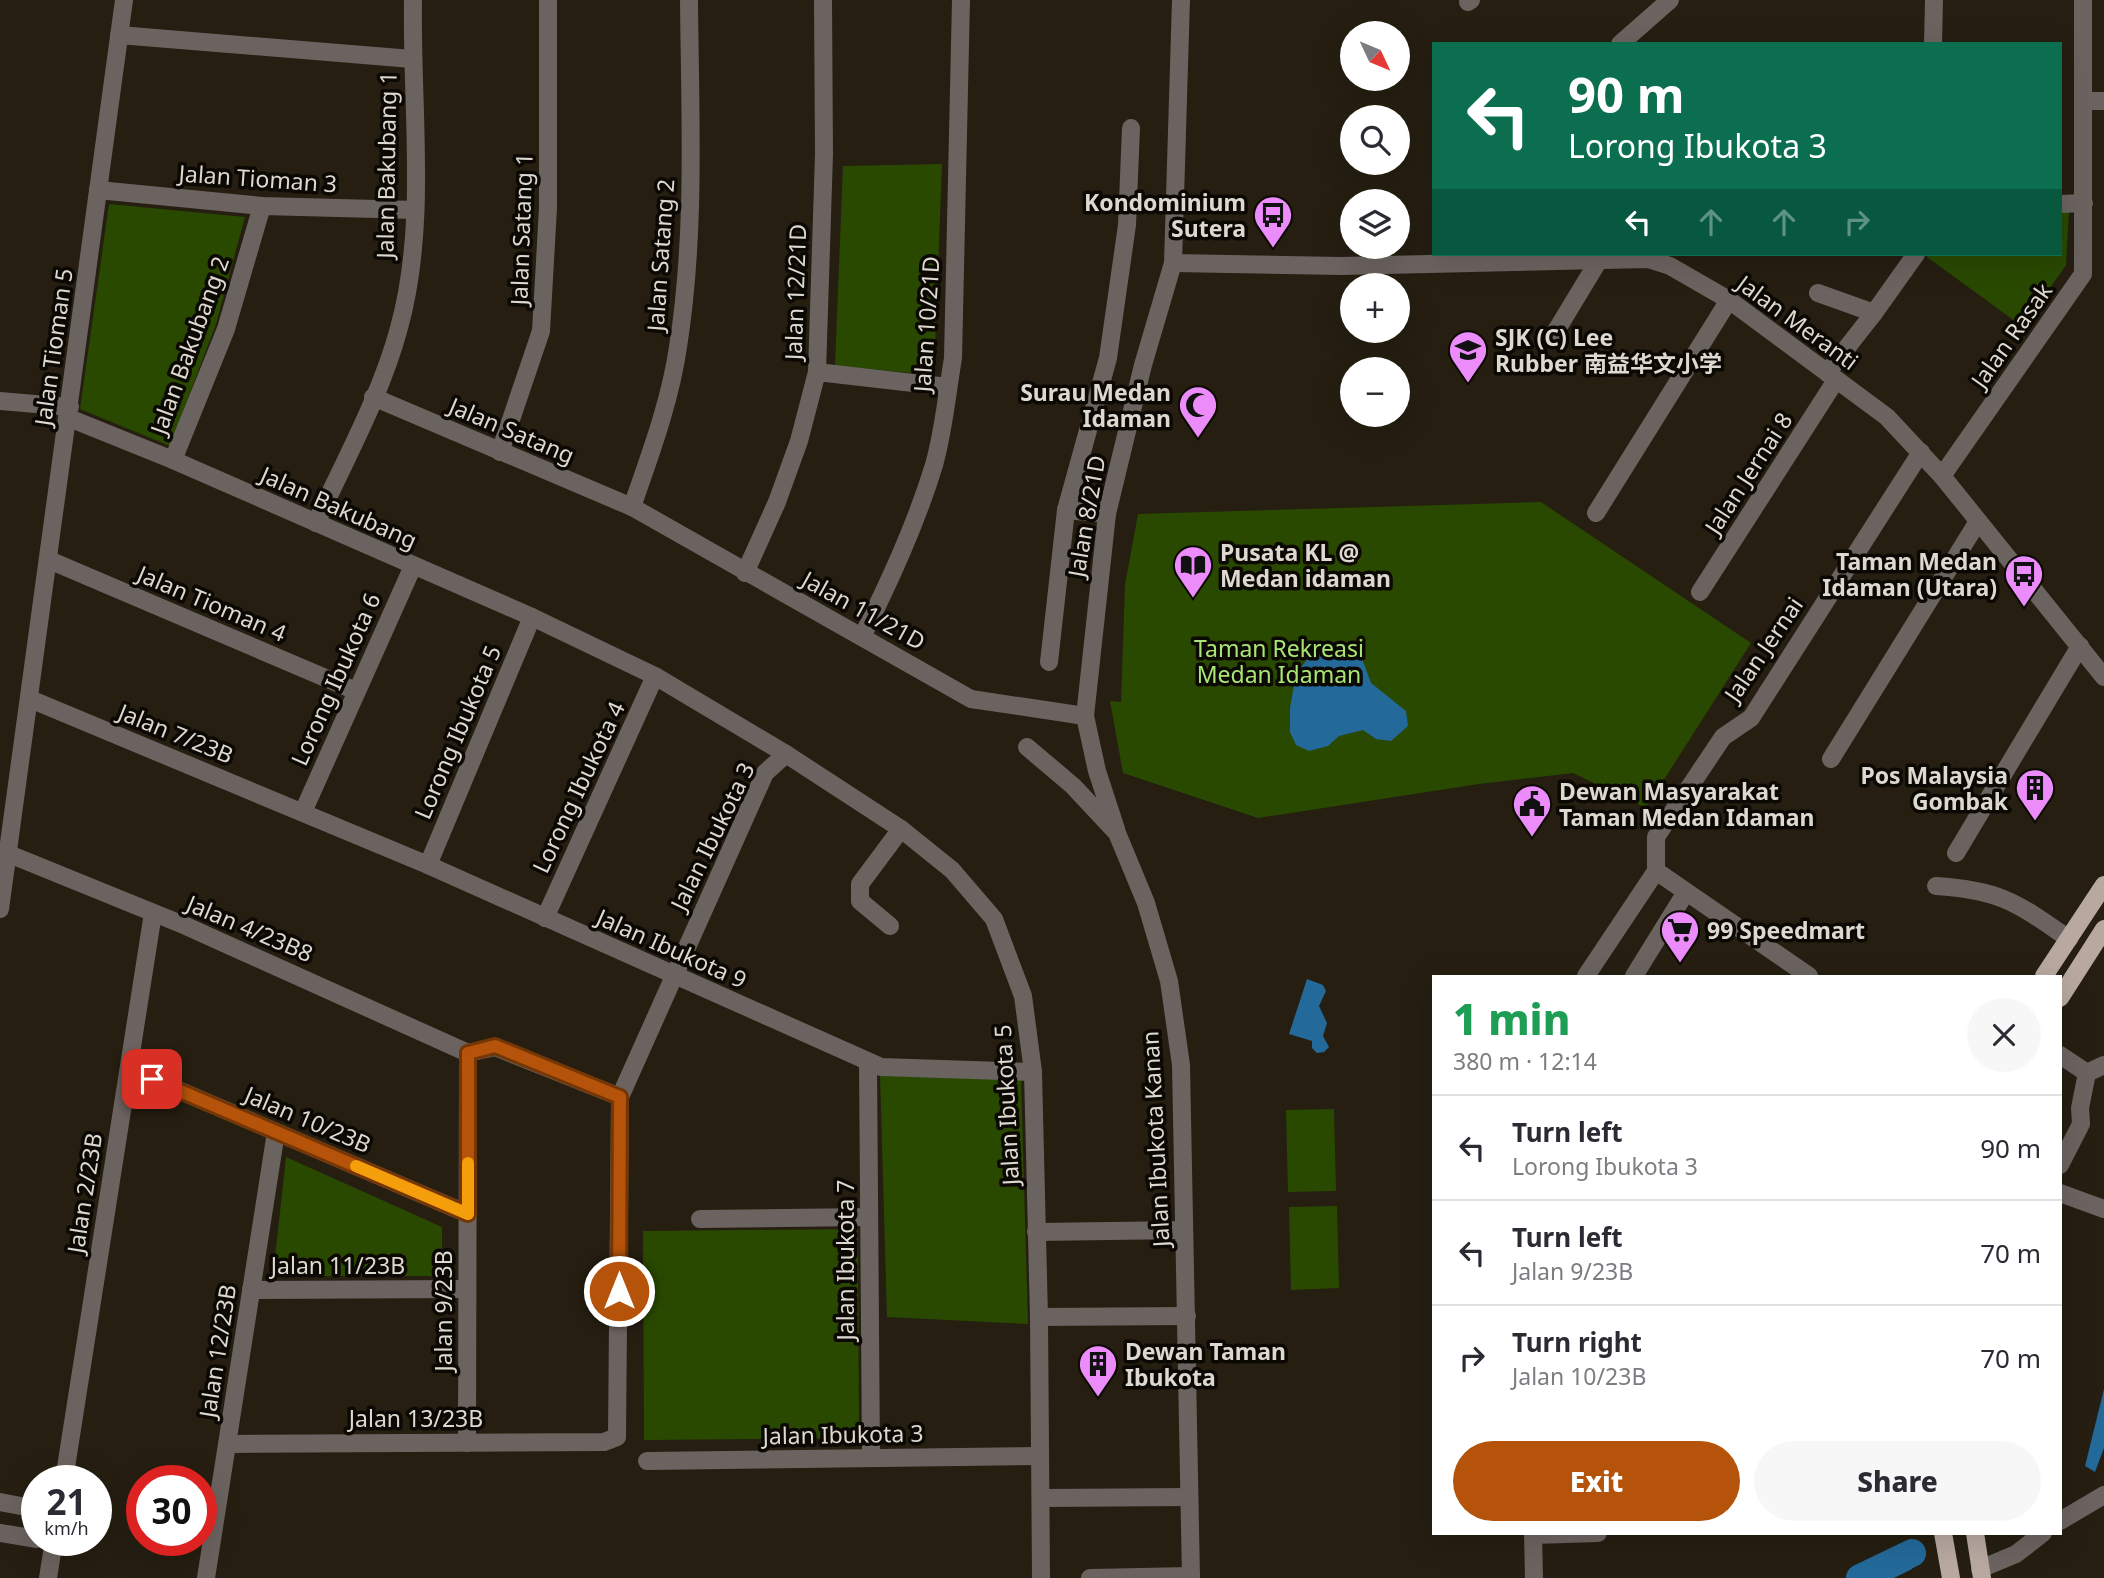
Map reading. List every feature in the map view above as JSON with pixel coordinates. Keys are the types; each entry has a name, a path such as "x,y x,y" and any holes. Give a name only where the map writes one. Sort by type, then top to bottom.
{"main road":[{"path":"2045,975 2104,885"},
{"path":"2062,995 2104,929"},
{"path":"1943,1535 1951,1578"},
{"path":"1975,1535 1981,1574"}],"street":[{"name":"Jalan Tioman 5","path":"0,909 124,0"},
{"name":"Jalan Bakubang 1","path":"316,523 373,397 399,328 411,264 415,210 413,0"},
{"name":"Jalan Satang 1","path":"500,452 541,331 548,208 548,0"},
{"name":"Jalan Satang 2","path":"632,507 659,426 678,349 690,233 689,0"},
{"name":"Jalan 12/21D","path":"745,573 777,502 799,441 817,372 824,154 823,0"},
{"name":"Jalan 10/21D","path":"863,635 905,547 930,476 953,358 961,0"},
{"name":"Jalan 8/21D","path":"1117,833 1097,771 1085,716 1106,517 1143,365 1173,263 1181,0"},
{"path":"1933,42 1934,0"},
{"name":"Jalan Rasak","path":"1942,476 2083,274 2083,0"},
{"path":"1622,42 1665,2"},
{"path":"119,35 412,59"},
{"path":"2085,101 2104,101"},
{"path":"1049,662 1065,514 1108,358 1127,225 1131,128"},
{"name":"Jalan Tioman 3","path":"98,190 262,206 415,210"},
{"path":"2062,204 2084,204"},
{"name":"Jalan Bakubang 2","path":"173,460 226,329 262,206"},
{"name":"Jalan Jernai 8","path":"1700,592 1832,376 1915,256"},
{"name":"Jalan Meranti","path":"1173,263 1341,266 1648,259 1670,266 1729,300 1887,417 1942,476 2104,677"},
{"path":"1556,331 1600,260"},
{"path":"1818,293 1874,313"},
{"path":"1595,513 1729,300"},
{"path":"817,372 948,387"},
{"name":"Jalan Satang","path":"373,397 632,507"},
{"name":"Jalan Bakubang","path":"0,401 69,413 589,642"},
{"name":"Jalan Jernai","path":"1656,870 1656,837 1723,737 1751,718 1920,452"},
{"name":"Jalan 11/21D","path":"632,507 745,573 863,635 971,699 1085,716"},
{"path":"1065,514 1106,517"},
{"path":"1831,760 1978,523"},
{"name":"Jalan Tioman 4","path":"49,560 356,691"},
{"name":"Lorong Ibukota 6","path":"303,812 413,566"},
{"name":"Lorong Ibukota 5","path":"428,865 532,617"},
{"name":"Jalan Ibukota 5","path":"589,642 655,676 786,754 901,829 952,870 993,919 1023,996 1033,1072 1040,1317 1041,1578"},
{"path":"1956,853 2080,646"},
{"name":"Lorong Ibukota 4","path":"545,918 655,676"},
{"name":"Jalan 7/23B","path":"30,699 303,812"},
{"name":"Jalan Ibukota Kanan","path":"1027,747 1073,786 1117,833 1146,903 1169,981 1181,1065 1191,1577"},
{"name":"Jalan Ibukota 3","path":"620,1097 765,773 786,754"},
{"name":"Jalan Ibukota 9","path":"303,812 881,1067 1033,1072"},
{"path":"890,926 860,901 860,884 901,829"},
{"name":"Jalan 4/23B8","path":"9,854 153,913 433,1035 468,1053"},
{"path":"1587,975 1656,870 1807,975"},
{"path":"1936,886 1977,890 2004,897 2069,939"},
{"path":"1635,975 1686,892"},
{"name":"Jalan 2/23B","path":"66,1465 153,913"},
{"path":"468,1053 495,1046 620,1097"},
{"name":"Jalan 9/23B","path":"467,1443 468,1053"},
{"path":"2062,1056 2087,1073"},
{"name":"Jalan Ibukota 7","path":"868,1062 871,1458"},
{"path":"2087,1073 2104,1065"},
{"name":"Jalan 10/23B","path":"129,1069 468,1214"},
{"path":"2062,1161 2081,1125 2080,1108 2087,1073"},
{"name":"Jalan 13/23B","path":"228,1444 604,1442 617,1437 620,1097"},
{"name":"Jalan 12/23B","path":"206,1578 276,1132"},
{"path":"2062,1194 2104,1209"},
{"path":"700,1219 869,1217"},
{"path":"1036,1232 1184,1230"},
{"name":"Jalan 11/23B","path":"251,1290 467,1289"},
{"path":"1040,1317 1187,1315"},
{"name":"Jalan Ibukota 3","path":"647,1461 1040,1455"},
{"path":"2062,1520 2104,1495"},
{"path":"1042,1498 1189,1497"},
{"path":"0,1502 21,1505"},
{"path":"0,1533 21,1536"},
{"path":"1533,1535 1534,1578"},
{"path":"1981,1574 2016,1555 2041,1535"},
{"path":"47,1556 48,1578"},
{"path":"1090,1578 1191,1577"}],"green space":[{"path":"942,164 934,375 835,366 843,166"},
{"path":"109,204 245,217 216,324 170,446 80,409"},
{"path":"2062,212 2069,212 2066,265 2023,327 1927,257 2062,256"},
{"name":"Taman Rekreasi Medan Idaman","path":"1541,502 1751,643 1646,808 1573,773 1479,784 1258,818 1123,773 1110,701 1121,702 1125,585 1138,514"},
{"path":"880,1075 1021,1079 1028,1324 887,1317"},
{"path":"1334,1109 1336,1191 1288,1192 1286,1110"},
{"path":"286,1157 442,1227 442,1276 273,1276"},
{"path":"1337,1206 1339,1288 1291,1290 1289,1207"},
{"path":"858,1229 859,1438 644,1440 643,1231"}],"water":[{"path":"1325,646 1360,653 1371,683 1406,711 1408,726 1391,741 1376,739 1363,730 1339,736 1328,746 1309,751 1296,745 1290,732 1290,708 1296,674 1312,653"},
{"path":"1307,979 1323,985 1326,991 1319,1006 1327,1023 1323,1036 1329,1047 1324,1052 1317,1053 1312,1048 1312,1041 1289,1034"},
{"path":"2104,1389 2104,1448 2095,1472 2085,1466"},
{"path":"1906,1551 1912,1569 1894,1578 1852,1578"}],"waterway":[{"path":"1860,1578 1912,1553"}],"slow traffic":[{"path":"356,1166 468,1214 468,1163"}],"place":[{"name":"Kondominium Sutera","path":"1273,249"},
{"name":"SJK (C) Lee Rubber 南益华文小学","path":"1468,384"},
{"name":"Surau Medan Idaman","path":"1198,439"},
{"name":"Pusata KL @ Medan idaman","path":"1193,599"},
{"name":"Taman Medan Idaman (Utara)","path":"2024,608"},
{"name":"Pos Malaysia Gombak","path":"2035,822"},
{"name":"Dewan Masyarakat Taman Medan Idaman","path":"1532,838"},
{"name":"99 Speedmart","path":"1680,964"},
{"name":"Dewan Taman Ibukota","path":"1098,1398"}],"route":[{"path":"152,1079 468,1214 468,1053 495,1046 620,1097 619,1291"}]}
